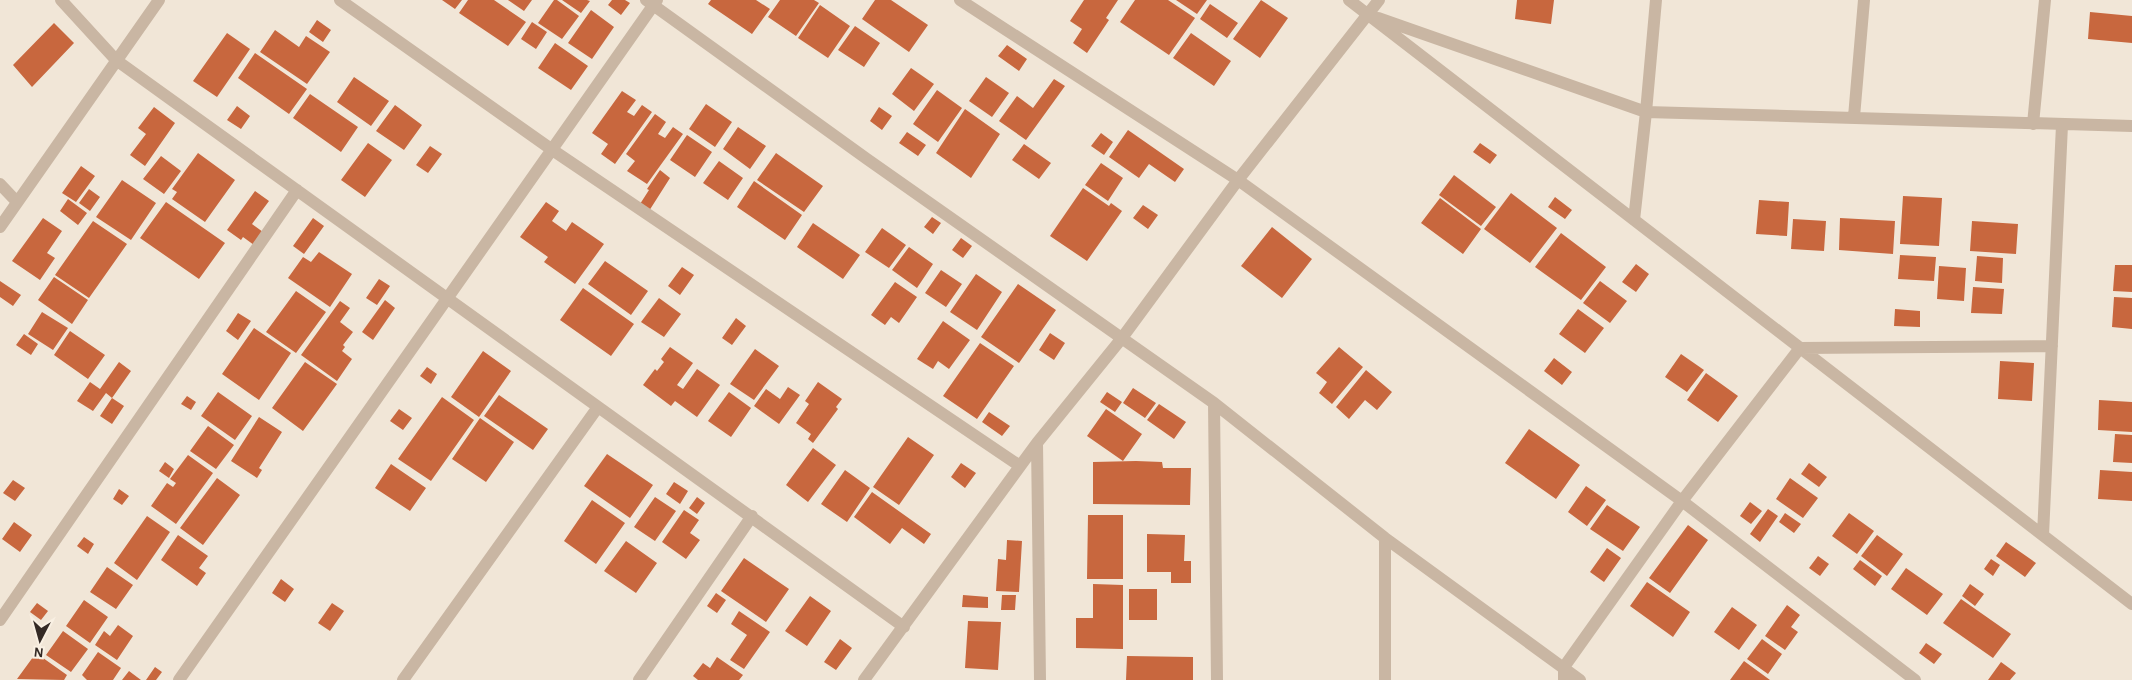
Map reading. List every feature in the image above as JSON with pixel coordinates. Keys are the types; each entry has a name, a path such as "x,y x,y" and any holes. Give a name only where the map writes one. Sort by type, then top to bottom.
{"street":[{"path":"61,0 116,60 904,627"},
{"path":"0,226 159,0"},
{"path":"340,0 551,149 1020,466"},
{"path":"960,0 1238,180 1682,501 1915,680"},
{"path":"1349,0 2132,604"},
{"path":"864,680 1036,443 1122,338 1238,180 1379,0"},
{"path":"1634,220 1656,0"},
{"path":"1854,117 1864,0"},
{"path":"2034,124 2045,0"},
{"path":"179,680 447,299 652,2 867,159 1214,403 1385,538 1564,674 1580,680"},
{"path":"1368,15 1646,112 2132,126"},
{"path":"2043,535 2062,125"},
{"path":"0,184 18,202"},
{"path":"0,620 297,190"},
{"path":"1800,348 2052,346"},
{"path":"1564,674 1682,501 1800,348"},
{"path":"1214,403 1217,680"},
{"path":"403,680 598,407"},
{"path":"1036,443 1040,680"},
{"path":"639,680 752,516"},
{"path":"1385,538 1385,680"}],"building":[{"path":"442,0 462,0 455,9"},
{"path":"468,0 494,0 526,22 508,46 459,13"},
{"path":"508,0 532,0 524,11"},
{"path":"554,0 557,0 579,16 562,39 538,23"},
{"path":"562,0 587,0 590,1 581,13"},
{"path":"612,0 625,0 630,3 621,15 608,5"},
{"path":"711,0 756,0 770,9 752,34 708,4"},
{"path":"780,0 814,0 819,3 796,36 768,17"},
{"path":"875,0 891,0 928,25 909,52 862,19"},
{"path":"1084,0 1118,0 1106,18 1109,20 1087,53 1073,43 1082,29 1070,21"},
{"path":"1135,0 1168,0 1195,18 1169,55 1120,22"},
{"path":"1176,0 1207,0 1197,14"},
{"path":"1261,0 1288,18 1260,58 1233,39"},
{"path":"1517,0 1554,0 1551,24 1515,19"},
{"path":"1210,4 1238,23 1227,38 1200,19"},
{"path":"820,5 850,26 828,58 798,38"},
{"path":"591,10 614,27 592,59 568,43"},
{"path":"2090,12 2132,16 2132,43 2088,39"},
{"path":"317,20 331,30 323,42 309,32"},
{"path":"532,22 547,32 536,49 521,39"},
{"path":"54,23 74,43 32,87 13,65"},
{"path":"855,26 880,43 864,67 838,50"},
{"path":"275,30 299,47 306,36 330,52 307,84 260,52"},
{"path":"227,33 250,49 217,97 193,81"},
{"path":"1191,33 1231,61 1214,86 1173,58"},
{"path":"555,43 588,66 571,90 538,68"},
{"path":"1007,45 1027,59 1019,71 998,56"},
{"path":"255,53 307,89 289,114 238,78"},
{"path":"911,68 934,84 914,111 892,94"},
{"path":"354,77 389,101 371,126 337,102"},
{"path":"986,77 1009,93 992,117 969,101"},
{"path":"1054,79 1065,86 1026,140 999,121 1017,96 1033,108"},
{"path":"937,90 962,108 938,142 913,124"},
{"path":"622,91 636,100 627,112 634,116 642,105 652,112 615,164 601,154 608,144 592,133"},
{"path":"310,94 358,127 341,152 293,118"},
{"path":"706,104 732,122 715,147 689,129"},
{"path":"395,105 422,125 404,150 376,131"},
{"path":"237,106 250,116 241,129 227,120"},
{"path":"154,107 175,123 145,166 130,155 146,134 138,128"},
{"path":"879,107 892,116 882,130 870,121"},
{"path":"965,109 1000,134 971,178 936,153"},
{"path":"655,114 666,122 658,134 665,138 673,127 683,134 647,184 627,171 635,161 626,154"},
{"path":"738,127 766,146 750,169 723,149"},
{"path":"1128,130 1184,169 1175,182 1149,164 1139,178 1109,157"},
{"path":"907,132 926,145 918,156 899,143"},
{"path":"1101,133 1113,142 1104,155 1091,146"},
{"path":"687,135 712,152 695,177 670,160"},
{"path":"368,143 392,160 365,197 341,180"},
{"path":"1480,143 1497,155 1490,164 1473,152"},
{"path":"1024,144 1051,163 1039,179 1012,160"},
{"path":"430,146 442,154 428,173 416,165"},
{"path":"198,153 235,180 205,222 172,199 177,192 172,189"},
{"path":"776,153 823,186 804,212 757,180"},
{"path":"161,156 181,171 164,194 143,179"},
{"path":"719,161 743,178 728,200 703,183"},
{"path":"1101,163 1123,178 1108,201 1085,185"},
{"path":"81,166 95,176 76,202 62,193"},
{"path":"660,170 670,178 649,211 640,204 649,190 647,189"},
{"path":"1454,175 1496,207 1481,226 1439,195"},
{"path":"122,180 156,203 131,240 96,217"},
{"path":"754,181 802,215 785,240 737,207"},
{"path":"1083,188 1109,206 1111,203 1122,211 1087,261 1050,236"},
{"path":"89,189 100,197 90,211 79,203"},
{"path":"255,191 269,201 252,224 263,232 254,245 243,237 241,240 227,230"},
{"path":"1511,193 1557,228 1530,263 1484,229"},
{"path":"1903,196 1942,198 1939,246 1900,244"},
{"path":"1555,197 1572,210 1565,219 1548,207"},
{"path":"1440,198 1481,229 1463,254 1421,223"},
{"path":"68,199 87,213 78,225 60,211"},
{"path":"1759,200 1789,202 1787,236 1756,234"},
{"path":"166,202 225,243 199,279 140,238"},
{"path":"546,202 559,211 552,221 566,231 572,222 604,244 575,284 544,262 548,257 520,237"},
{"path":"1143,205 1158,215 1148,229 1133,218"},
{"path":"932,217 941,223 933,234 924,227"},
{"path":"43,218 62,231 47,253 55,258 40,280 12,261"},
{"path":"313,218 324,226 304,254 293,246"},
{"path":"1840,218 1895,221 1893,254 1839,250"},
{"path":"1793,219 1826,221 1824,251 1791,249"},
{"path":"93,221 127,244 89,298 55,275"},
{"path":"1972,221 2018,224 2016,254 1970,251"},
{"path":"813,223 860,255 843,279 797,247"},
{"path":"1272,227 1312,259 1282,298 1241,266"},
{"path":"882,228 906,245 889,268 865,252"},
{"path":"1561,233 1606,267 1581,300 1535,267"},
{"path":"961,238 972,246 963,258 952,250"},
{"path":"909,247 933,264 917,288 892,270"},
{"path":"319,252 352,274 330,307 288,278 303,257 311,262"},
{"path":"1900,255 1936,257 1934,281 1898,279"},
{"path":"1977,256 2003,258 2002,283 1975,281"},
{"path":"605,261 648,291 631,315 588,284"},
{"path":"1636,264 1649,274 1636,292 1622,282"},
{"path":"2115,265 2132,265 2132,292 2113,291"},
{"path":"1939,266 1966,268 1964,301 1937,299"},
{"path":"682,267 694,275 680,295 668,286"},
{"path":"941,270 962,284 946,307 925,293"},
{"path":"976,274 1002,292 977,330 950,312"},
{"path":"54,277 88,300 72,324 38,300"},
{"path":"379,279 390,286 377,305 366,298"},
{"path":"0,281 21,295 13,306 0,297"},
{"path":"1600,281 1627,301 1610,323 1583,303"},
{"path":"895,282 917,297 899,323 891,317 885,325 871,315"},
{"path":"1018,284 1056,310 1019,363 981,337"},
{"path":"1973,287 2004,289 2002,314 1971,313"},
{"path":"583,288 634,324 611,356 560,320"},
{"path":"296,291 326,312 296,353 266,332"},
{"path":"2114,297 2132,298 2132,329 2112,327"},
{"path":"659,298 681,314 664,337 641,322"},
{"path":"385,300 395,308 373,340 362,332"},
{"path":"340,301 350,308 340,322 353,332 343,345 345,347 342,351 352,359 337,381 301,355"},
{"path":"1578,309 1604,328 1585,353 1559,334"},
{"path":"1895,309 1920,311 1920,327 1894,326"},
{"path":"42,312 68,328 53,350 28,334"},
{"path":"238,313 251,321 238,340 226,331"},
{"path":"736,318 746,326 732,345 722,338"},
{"path":"943,321 970,340 949,369 938,361 933,369 917,359"},
{"path":"254,328 291,353 259,400 222,374"},
{"path":"70,331 105,355 88,379 54,355"},
{"path":"1050,333 1065,343 1054,360 1039,350"},
{"path":"24,334 38,344 31,355 16,345"},
{"path":"980,343 1014,366 977,419 943,396"},
{"path":"670,347 693,363 677,385 683,389 697,369 720,385 697,417 675,401 671,406 643,385 655,369 657,371 664,362 661,359"},
{"path":"1339,347 1363,367 1332,404 1319,393 1327,382 1316,373"},
{"path":"755,349 779,366 754,400 730,384"},
{"path":"483,351 511,371 479,417 451,397"},
{"path":"1681,354 1704,370 1687,392 1665,377"},
{"path":"1554,358 1572,372 1562,385 1544,371"},
{"path":"2000,361 2034,363 2032,401 1998,399"},
{"path":"119,362 131,371 112,398 106,393 93,411 77,401 90,382 100,389"},
{"path":"305,362 337,384 303,431 272,408"},
{"path":"427,367 437,374 431,384 420,376"},
{"path":"1366,370 1392,392 1377,410 1365,400 1349,419 1336,407"},
{"path":"1706,373 1738,396 1718,422 1687,400"},
{"path":"818,382 842,399 836,407 838,409 813,443 808,439 811,434 796,423 809,404 805,401"},
{"path":"788,387 800,395 779,424 754,406 766,389 780,399"},
{"path":"1133,388 1156,403 1145,418 1123,403"},
{"path":"218,392 252,416 235,440 201,416"},
{"path":"729,392 751,408 731,437 708,421"},
{"path":"1107,392 1122,402 1115,412 1100,402"},
{"path":"499,395 548,429 533,450 484,416"},
{"path":"187,396 196,402 191,410 181,404"},
{"path":"442,397 474,420 431,481 398,459"},
{"path":"112,398 124,406 112,424 100,416"},
{"path":"2099,400 2132,402 2132,432 2098,430"},
{"path":"1159,404 1186,422 1174,439 1147,420"},
{"path":"399,409 412,418 403,430 390,421"},
{"path":"1106,409 1142,434 1123,461 1087,436"},
{"path":"989,412 1010,426 1002,436 982,422"},
{"path":"259,417 282,432 259,468 262,470 257,478 231,461"},
{"path":"480,418 514,442 486,482 452,459"},
{"path":"208,426 234,445 216,469 190,451"},
{"path":"1529,429 1580,465 1556,499 1505,463"},
{"path":"2115,434 2132,435 2132,463 2113,462"},
{"path":"908,437 934,455 899,505 873,487"},
{"path":"813,448 836,465 808,502 786,485"},
{"path":"607,454 653,485 630,518 584,486"},
{"path":"188,455 213,473 176,524 151,506 167,483 173,487 176,483 170,479"},
{"path":"165,462 174,469 169,478 159,471"},
{"path":"1093,462 1162,462 1163,468 1191,468 1190,505 1093,504"},
{"path":"961,463 976,473 965,488 951,477"},
{"path":"1809,463 1827,477 1819,487 1801,474"},
{"path":"391,464 426,488 410,511 375,488"},
{"path":"845,470 870,488 847,522 821,504"},
{"path":"2100,470 2132,472 2132,501 2098,499"},
{"path":"217,478 240,495 203,545 180,528"},
{"path":"1790,478 1818,498 1803,518 1776,499"},
{"path":"13,480 25,488 15,501 3,493"},
{"path":"674,482 688,491 680,504 666,494"},
{"path":"1586,486 1606,500 1587,526 1568,512"},
{"path":"119,489 129,496 122,505 113,499"},
{"path":"872,492 931,534 924,544 902,528 890,544 854,517"},
{"path":"655,497 676,511 655,541 634,527"},
{"path":"697,497 705,503 697,514 689,508"},
{"path":"592,500 625,523 596,564 564,541"},
{"path":"1750,502 1762,511 1751,524 1740,516"},
{"path":"1607,505 1640,527 1623,551 1590,529"},
{"path":"1768,509 1778,516 1760,542 1750,534"},
{"path":"684,510 699,520 690,533 700,540 686,559 662,542"},
{"path":"1785,513 1801,524 1794,533 1779,522"},
{"path":"1849,513 1874,531 1857,554 1832,536"},
{"path":"1088,515 1123,515 1123,579 1087,579"},
{"path":"147,516 170,532 137,580 114,563"},
{"path":"14,522 32,535 20,552 2,539"},
{"path":"1688,525 1708,540 1670,593 1649,578"},
{"path":"1147,534 1185,535 1184,561 1191,561 1191,583 1171,583 1171,572 1147,572"},
{"path":"178,535 208,556 199,568 206,573 197,586 161,560"},
{"path":"1877,535 1903,554 1887,576 1861,556"},
{"path":"84,537 94,544 88,554 77,546"},
{"path":"1007,540 1022,541 1019,592 996,591 998,559 1006,560"},
{"path":"626,541 657,563 636,593 604,571"},
{"path":"2006,542 2036,563 2025,577 1996,556"},
{"path":"1607,548 1621,558 1604,582 1590,572"},
{"path":"1818,556 1829,564 1820,576 1809,568"},
{"path":"744,558 789,589 766,622 721,591"},
{"path":"1991,559 2000,565 1993,576 1984,569"},
{"path":"1860,560 1882,576 1875,586 1853,569"},
{"path":"107,567 133,585 116,609 90,592"},
{"path":"1906,568 1943,594 1927,615 1891,589"},
{"path":"281,579 294,589 285,602 272,593"},
{"path":"1647,582 1690,612 1673,637 1630,606"},
{"path":"1093,584 1123,585 1123,649 1076,648 1076,618 1093,618"},
{"path":"1970,584 1984,594 1975,606 1962,596"},
{"path":"1129,589 1157,589 1157,620 1129,620"},
{"path":"716,593 726,600 717,613 707,606"},
{"path":"963,595 988,597 988,608 962,607"},
{"path":"1002,595 1016,595 1015,610 1001,610"},
{"path":"810,596 831,611 807,646 785,631"},
{"path":"1961,599 2011,634 1993,658 1943,623"},
{"path":"84,600 108,617 90,643 66,626"},
{"path":"37,603 48,611 41,620 30,612"},
{"path":"332,603 344,611 330,631 318,623"},
{"path":"1787,605 1800,615 1791,627 1798,632 1785,650 1765,636"},
{"path":"1732,607 1757,625 1739,650 1714,632"},
{"path":"739,611 770,632 744,669 730,660 747,635 731,624"},
{"path":"968,621 1001,622 998,670 965,668"},
{"path":"118,625 133,636 117,660 95,645 104,631 110,636"},
{"path":"63,631 88,649 71,672 46,655"},
{"path":"840,639 852,648 836,670 824,662"},
{"path":"1762,639 1782,654 1768,674 1747,659"},
{"path":"1926,643 1942,654 1934,664 1919,653"},
{"path":"98,652 121,668 113,680 87,680 82,675"},
{"path":"36,653 67,675 64,680 17,679"},
{"path":"1127,656 1193,657 1193,680 1126,680"},
{"path":"717,657 743,675 739,680 698,680 693,676 703,663 710,668"},
{"path":"1744,661 1770,680 1730,680"},
{"path":"2001,662 2016,673 2010,680 1988,680"},
{"path":"155,667 162,672 156,680 146,680"},
{"path":"129,671 141,680 122,680"}]}
